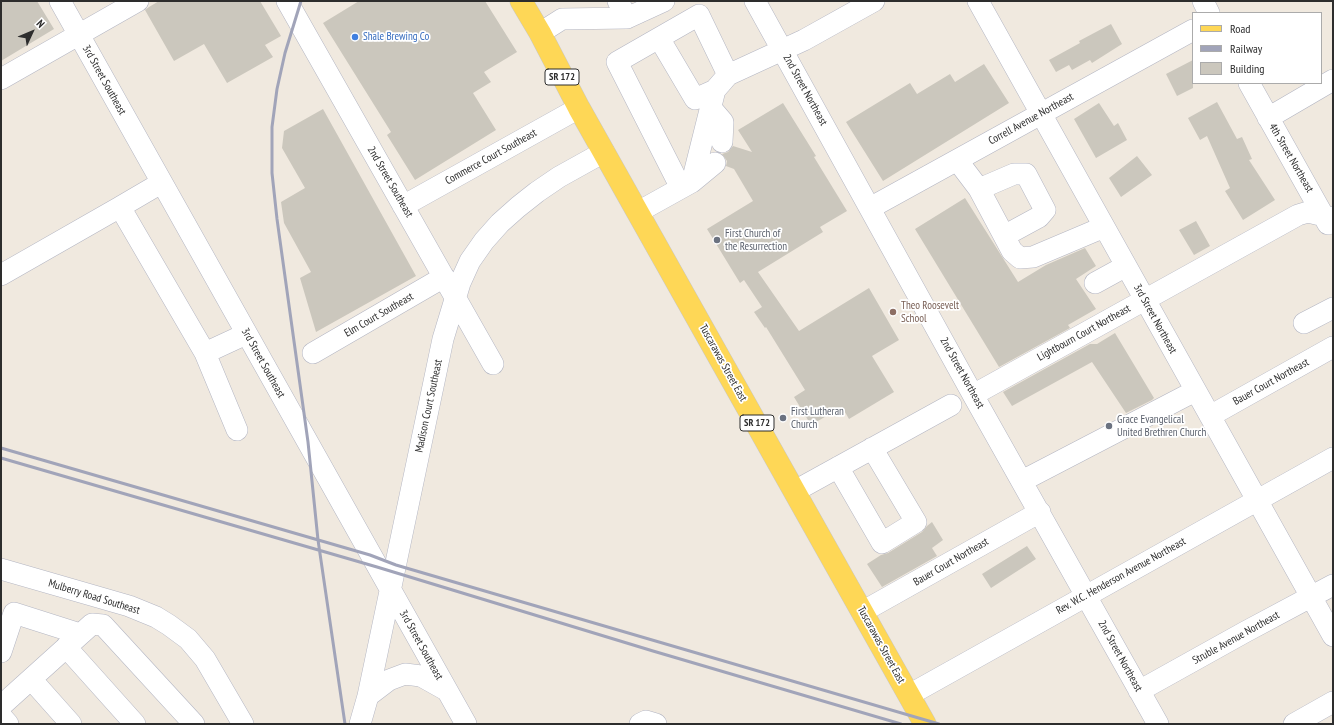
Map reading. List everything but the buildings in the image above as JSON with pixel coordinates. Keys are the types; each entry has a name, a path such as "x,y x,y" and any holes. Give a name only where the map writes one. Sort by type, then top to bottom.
{"main road":[{"name":"Tuscarawas Street East","path":"521,1 540,33 578,108 638,212 925,724"}],"street":[{"name":"3rd Street Southeast","path":"60,1 161,184 466,724"},
{"path":"1,79 138,1"},
{"name":"2nd Street Southeast","path":"287,1 493,364"},
{"path":"540,33 562,20 664,1"},
{"name":"2nd Street Northeast","path":"755,1 973,395 1158,724"},
{"path":"659,38 694,99 718,91 782,49 804,40 874,1"},
{"name":"3rd Street Northeast","path":"978,1 1333,636"},
{"path":"1203,1 1209,12"},
{"path":"687,185 617,62 699,15 718,91 723,122 722,142"},
{"name":"Correll Avenue Northeast","path":"870,208 1192,31"},
{"path":"1268,118 1333,80"},
{"name":"4th Street Northeast","path":"1250,84 1330,222"},
{"path":"687,185 718,91"},
{"name":"Commerce Court Southeast","path":"403,206 578,108"},
{"name":"Madison Court Southeast","path":"360,724 368,696 443,339 455,296 470,261 484,241 500,223 537,192 559,177 604,152"},
{"path":"957,160 980,189 1012,251 1020,258 1033,257 1104,227"},
{"path":"638,212 687,185 715,163"},
{"path":"980,189 1014,174 1026,174 1045,210 1039,217 1004,236"},
{"path":"1,275 161,184"},
{"path":"120,207 205,353 237,430"},
{"name":"Lightbourn Court Northeast","path":"973,395 1298,214 1308,212 1330,222"},
{"path":"1095,283 1126,266"},
{"name":"Elm Court Southeast","path":"313,353 444,277"},
{"path":"1304,323 1333,308"},
{"path":"205,353 246,334"},
{"name":"Bauer Court Northeast","path":"1210,416 1333,347"},
{"path":"1022,481 1195,391"},
{"path":"795,491 951,404"},
{"path":"838,467 882,543 916,522 872,448"},
{"name":"Rev. W.C. Henderson Avenue Northeast","path":"909,695 1333,458"},
{"name":"Bauer Court Northeast","path":"862,612 1040,512"},
{"name":"Mulberry Road Southeast","path":"1,569 129,606 156,617 182,634 205,659 243,724"},
{"name":"Struble Avenue Northeast","path":"1139,691 1333,585"},
{"path":"1,652 14,613 73,641 135,724"},
{"path":"1,706 92,624 103,625 194,724"},
{"path":"368,696 389,680 405,674 421,676 446,690"},
{"path":"31,678 71,724"},
{"path":"1294,724 1333,702"},
{"path":"1,716 8,724"},
{"path":"640,724 646,721 656,724"}],"railway":[{"path":"301,1 285,53 277,89 272,127 272,173 308,442 318,540 345,724"},
{"path":"1,448 370,555 396,565 939,724"},
{"path":"1,458 377,567 653,651 901,724"}],"place":[{"name":"Shale Brewing Co","path":"355,37"},
{"name":"First Church of the Resurrection","path":"717,240"},
{"name":"Theo Roosevelt School","path":"893,312"},
{"name":"First Lutheran Church","path":"783,418"},
{"name":"Grace Evangelical United Brethren Church","path":"1109,426"}]}
